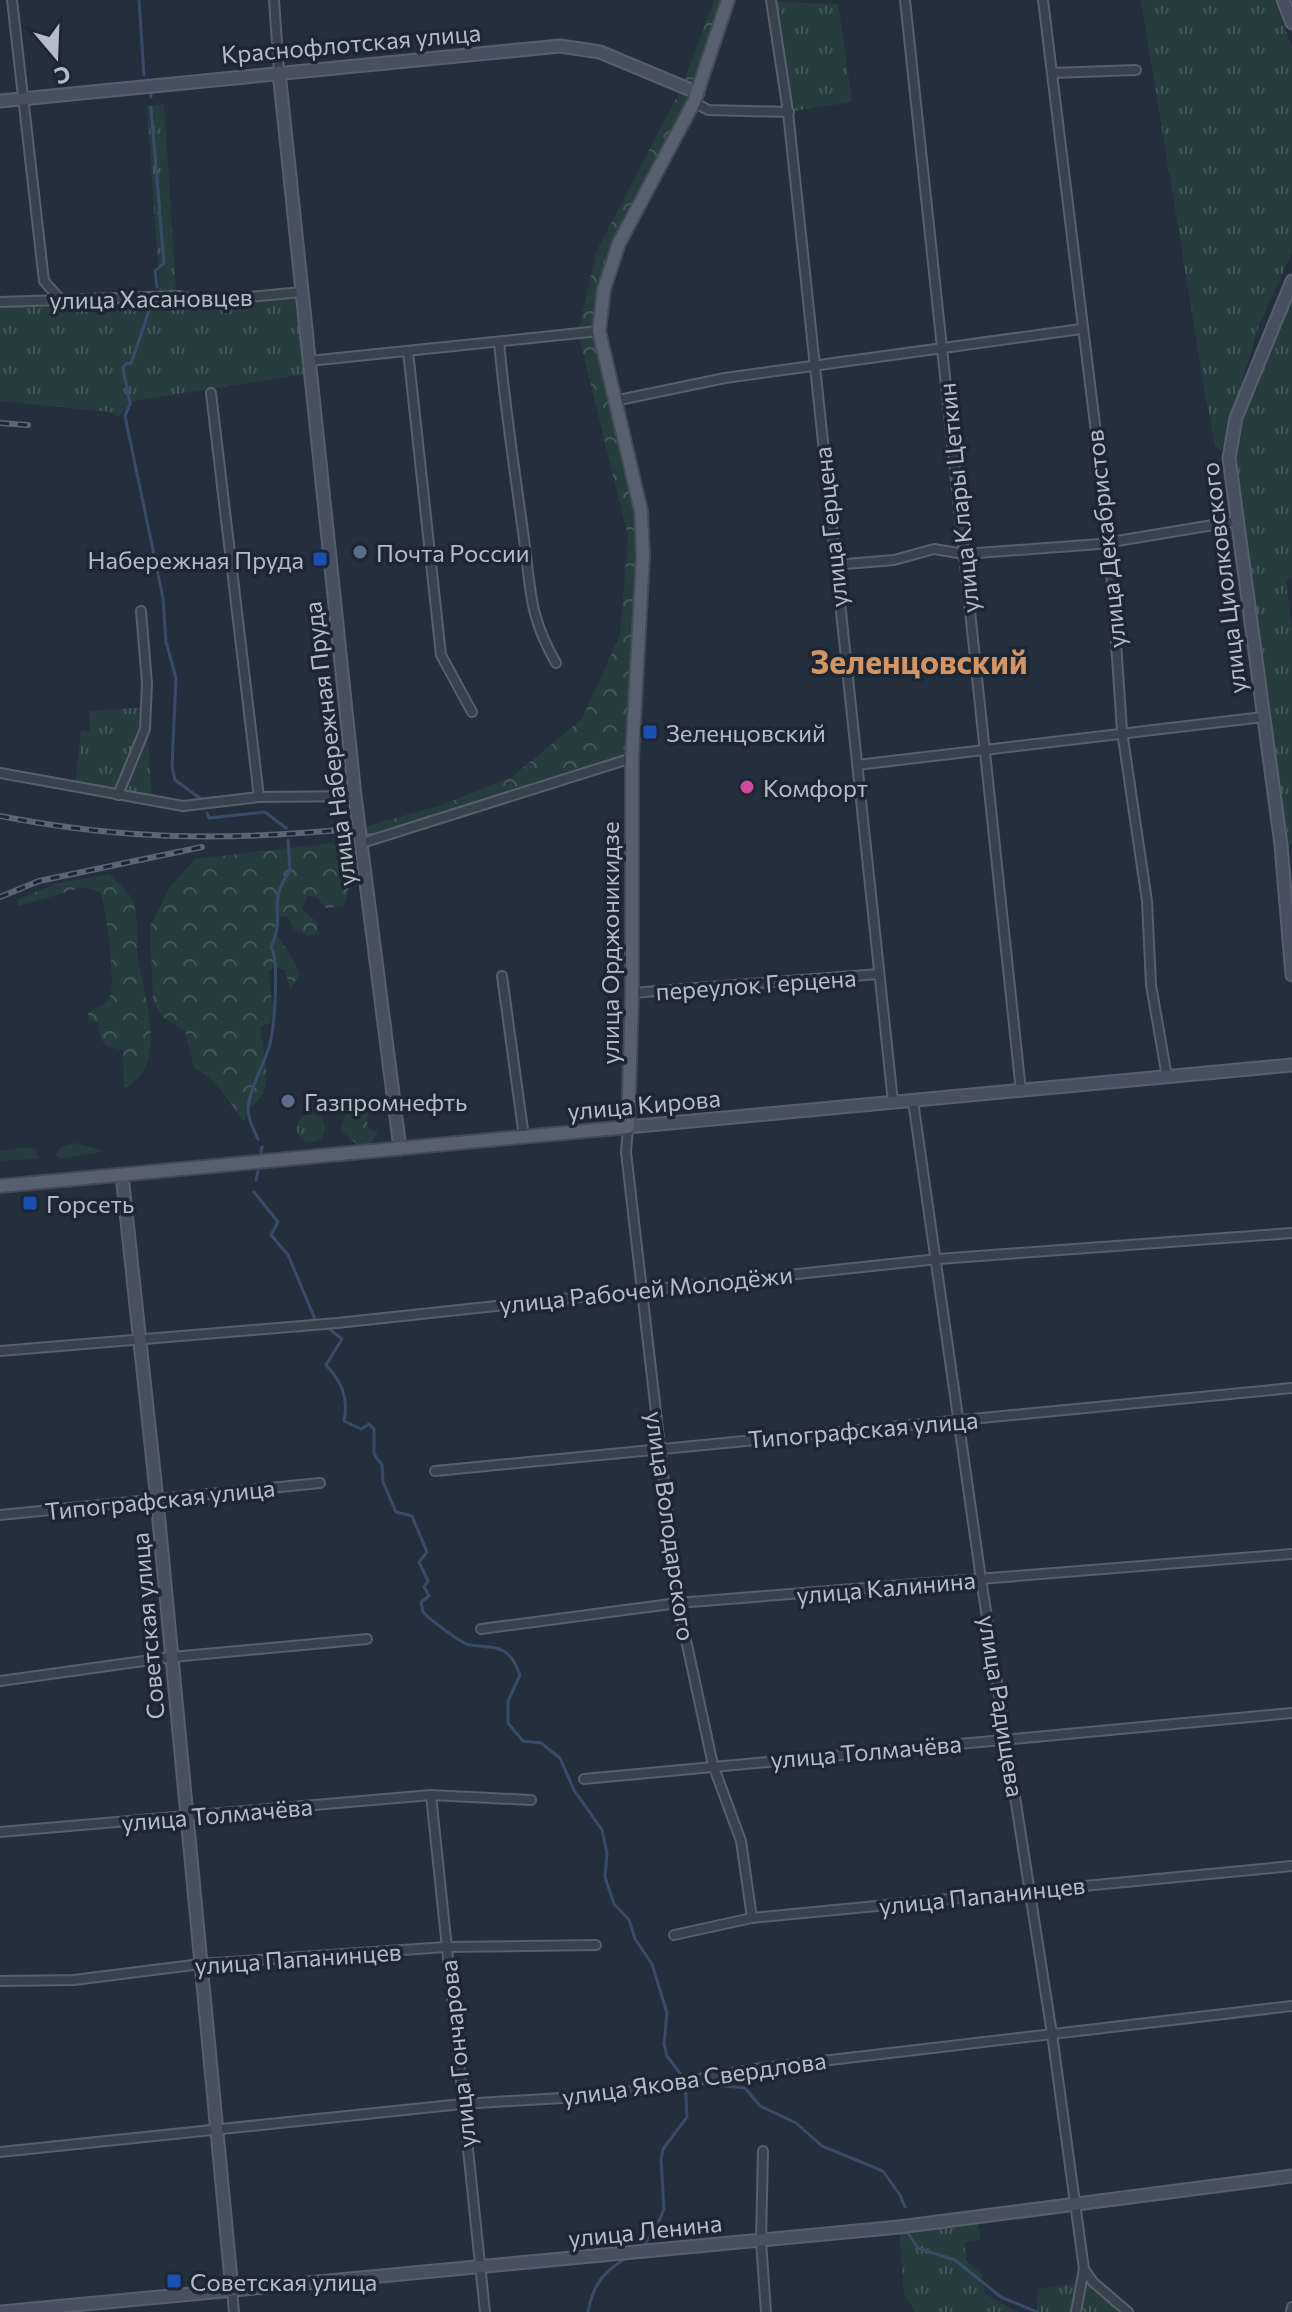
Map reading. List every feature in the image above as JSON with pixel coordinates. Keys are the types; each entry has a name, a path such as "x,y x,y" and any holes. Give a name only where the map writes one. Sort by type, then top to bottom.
{"main road":[{"name":"улица Орджоникидзе","path":"628,1127 632,993 632,758 643,556 641,511 599,331 604,289 619,243 696,98 728,0"},
{"name":"улица Кирова","path":"0,1186 628,1127"}],"street":[{"path":"12,0 44,281 59,298"},
{"name":"улица Набережная Пруда","path":"274,0 355,796 400,1149"},
{"name":"улица Герцена","path":"771,0 789,112 812,366 893,1102"},
{"name":"улица Клары Цеткин","path":"905,0 1021,1091"},
{"name":"улица Декабристов","path":"1043,0 1109,539 1122,731 1147,901 1151,985 1167,1077"},
{"path":"1283,0 1292,23"},
{"name":"Краснофлотская улица","path":"0,101 279,72 582,46 696,98 708,110 789,112"},
{"path":"1052,73 1136,70"},
{"name":"улица Циолковского","path":"1290,289 1230,437 1237,521 1263,717 1287,844 1292,975"},
{"name":"улица Хасановцев","path":"0,302 178,296 208,301 302,292"},
{"path":"614,401 725,378 1081,329"},
{"path":"309,361 599,331"},
{"path":"499,342 507,437 531,606 540,636 556,663"},
{"path":"408,351 441,655 472,712"},
{"path":"211,393 259,797"},
{"path":"834,565 894,560 934,549 964,554 1099,544 1109,539 1237,521"},
{"path":"118,795 145,729 147,683 141,611"},
{"path":"857,765 1122,731 1263,717"},
{"path":"362,843 632,758"},
{"path":"0,773 183,806 259,797 355,796"},
{"name":"переулок Герцена","path":"632,993 879,974"},
{"path":"502,976 524,1137"},
{"name":"улица Кирова","path":"628,1127 1292,1065"},
{"name":"улица Радищева","path":"913,1101 938,1259 981,1579 1032,1889 1084,2269 1076,2312"},
{"name":"улица Володарского","path":"628,1127 626,1152 640,1288 678,1603 713,1765 741,1841 752,1918"},
{"name":"Советская улица","path":"122,1175 157,1500 234,2312"},
{"name":"улица Рабочей Молодёжи","path":"0,1351 337,1323 640,1288 938,1259 1292,1233"},
{"name":"Типографская улица","path":"435,1471 1292,1388"},
{"name":"Типографская улица","path":"0,1515 320,1483"},
{"name":"улица Калинина","path":"481,1629 678,1603 1292,1554"},
{"path":"0,1681 172,1657 367,1639"},
{"name":"улица Толмачёва","path":"584,1779 1292,1713"},
{"name":"улица Толмачёва","path":"0,1832 431,1795 531,1800"},
{"name":"улица Гончарова","path":"431,1795 485,2312"},
{"name":"улица Папанинцев","path":"674,1935 752,1918 1292,1866"},
{"name":"улица Папанинцев","path":"0,1981 74,1980 201,1964 446,1947 596,1945"},
{"name":"улица Якова Свердлова","path":"0,2152 462,2104 610,2095 762,2068 1292,2006"},
{"path":"763,2151 761,2241 766,2312"},
{"name":"улица Ленина","path":"1,2312 905,2227 1292,2176"},
{"path":"1084,2269 1093,2282 1128,2312"}],"green space":[{"path":"714,0 728,0 698,93 619,243 599,331 641,511 632,758 362,843 360,828 439,806 512,777 582,719 620,635 628,536 578,333 596,252 682,87"},
{"path":"1141,0 1274,0 1292,47 1292,252 1259,325 1221,451 1215,446 1205,393"},
{"path":"772,2 838,4 852,102 788,112"},
{"path":"164,104 176,290 160,292 147,106"},
{"path":"297,294 306,374 133,401 119,417 110,412 0,401 0,305"},
{"path":"1292,294 1292,578 1286,581 1292,628 1292,844 1281,845 1230,437"},
{"path":"146,707 152,801 75,787 81,730 90,733 89,711"},
{"path":"332,843 347,849 350,878 344,906 326,908 316,897 307,896 302,910 317,922 319,933 308,936 294,929 287,916 279,917 274,929 300,975 290,988 285,970 274,967 268,972 273,1008 270,1023 261,1026 266,1082 258,1101 248,1108 244,1122 217,1085 194,1068 185,1031 165,1019 153,1002 150,926 170,887 195,859"},
{"path":"109,874 129,895 135,908 138,958 150,1029 147,1064 138,1078 124,1088 123,1050 107,1046 101,1039 98,1023 89,1020 88,1013 107,1001 111,992 110,947 100,892 83,887 19,906 17,900 58,883"},
{"path":"357,1106 368,1109 367,1127 378,1133 371,1143 359,1146 340,1130 347,1111"},
{"path":"311,1114 321,1118 325,1128 321,1138 311,1142 301,1138 297,1128 301,1118"},
{"path":"75,1143 106,1151 62,1159 55,1156 62,1146"},
{"path":"22,1147 36,1149 38,1159 0,1161 0,1151"},
{"path":"978,2216 980,2240 964,2242 966,2260 982,2275 985,2294 1018,2312 915,2312 904,2293 899,2227"},
{"path":"1084,2269 1128,2312 1033,2312 1037,2311 1038,2289 1071,2284"}],"waterway":[{"path":"139,0 144,75"},
{"path":"151,107 164,263 155,271 157,287"},
{"path":"152,302 131,364 127,363 123,368 130,404 125,416 163,598 166,642 176,678 172,766 175,780 201,799"},
{"path":"207,813 209,818 265,812 286,828"},
{"path":"258,1139 248,1109 272,1035 276,979 271,947 277,926 279,892 290,871 288,840"},
{"path":"261,1152 262,1147"},
{"path":"256,1180 258,1171"},
{"path":"254,1192 278,1222 271,1235 288,1255 317,1324"},
{"path":"328,1328 342,1339 326,1365 342,1390 344,1421 361,1429 369,1424 374,1429 374,1454 382,1465 383,1482 396,1512 412,1516 427,1552 419,1562 428,1581 424,1587 429,1596 421,1602 423,1612 466,1644 501,1650 516,1665 520,1675 508,1701 508,1723 523,1741 541,1743 560,1758 574,1790 602,1830 607,1853 605,1877 614,1904 629,1920 635,1939 652,1964 667,2013 664,2044 667,2056 685,2080 687,2117 663,2149 664,2209 655,2230 641,2248"},
{"path":"694,2083 745,2088 760,2106 796,2123 822,2146 883,2171 905,2207"},
{"path":"906,2230 918,2248 955,2260 1001,2297 1037,2312"},
{"path":"588,2312 601,2279 628,2257"}],"railway":[{"path":"0,423 28,425"},
{"path":"0,816 89,830 174,836 260,835 350,829"},
{"path":"0,897 39,881 202,847"}],"place":[{"name":"Почта России","path":"360,552"},
{"name":"Набережная Пруда","path":"320,559"},
{"name":"Зеленцовский","path":"650,732"},
{"name":"Комфорт","path":"747,787"},
{"name":"Газпромнефть","path":"288,1101"},
{"name":"Горсеть","path":"30,1203"},
{"name":"Советская улица","path":"174,2281"}],"district":[{"name":"Зеленцовский","path":"919,661"}]}
